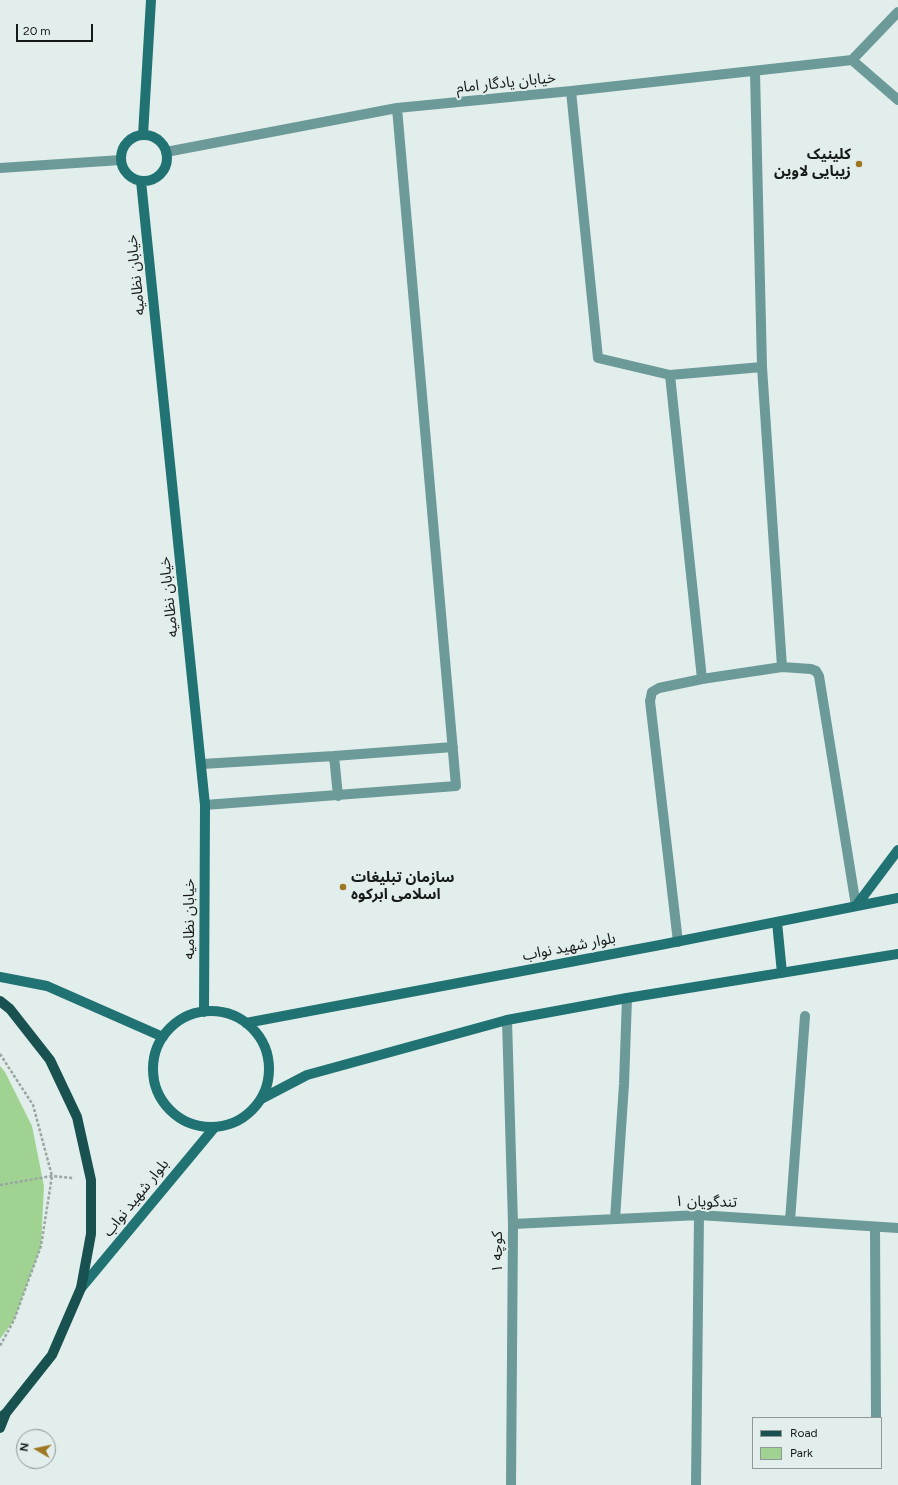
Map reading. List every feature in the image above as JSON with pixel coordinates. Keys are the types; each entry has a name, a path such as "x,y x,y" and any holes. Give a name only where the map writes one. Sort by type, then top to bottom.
{"main road":[{"path":"0,1001 10,1009 50,1060 77,1117 91,1180 91,1234 81,1288 52,1355 3,1415 0,1428"}],"street":[{"path":"142,135 151,0"},
{"path":"898,12 852,60 898,100"},
{"name":"خیابان یادگار امام","path":"166,152 397,108 571,92 852,60"},
{"path":"755,72 762,367 782,667"},
{"path":"571,92 598,358 670,375 762,367"},
{"path":"205,806 456,786 397,108"},
{"path":"142,135 150,136 157,140 163,145 166,152 167,160 165,167 156,178 149,181 134,179 127,174 121,160 124,146 135,137 142,135"},
{"path":"0,168 121,160"},
{"name":"خیابان نظامیه","path":"141,181 202,764 205,806 204,1012"},
{"path":"670,375 702,679"},
{"path":"678,942 650,701 652,692 659,688 702,679 782,667 816,670 820,676 856,906"},
{"path":"202,764 453,747"},
{"path":"334,756 338,796"},
{"path":"856,906 898,850"},
{"name":"بلوار شهید نواب","path":"246,1023 678,942 898,898"},
{"path":"777,922 782,973"},
{"path":"261,1099 268,1079 268,1058 260,1038 246,1023 233,1016 219,1012 204,1012 185,1017 170,1029 163,1037 154,1056 153,1077 160,1098 174,1114 192,1124 214,1128 241,1120 261,1099 307,1075 507,1020 627,998 898,954"},
{"path":"0,977 47,986 163,1037"},
{"path":"615,1219 624,1084 627,998"},
{"path":"790,1222 805,1016"},
{"name":"کوچه ۱","path":"507,1020 513,1224 511,1485"},
{"name":"بلوار شهید نواب","path":"81,1288 214,1128"},
{"path":"696,1485 699,1214"},
{"name":"تندگویان ۱","path":"513,1224 699,1214 790,1222 898,1228"},
{"path":"875,1227 876,1417"}],"path":[{"path":"0,1054 33,1105 52,1176 41,1246 14,1320 0,1346"},
{"path":"0,1184 52,1176 91,1180"}],"green space":[{"path":"0,1066 5,1072 32,1126 44,1186 41,1246 14,1320 0,1339"}],"place":[{"name":"کلینیک زیبایی لاوین","path":"859,164"},
{"name":"سازمان تبلیغات اسلامی ابرکوه","path":"343,887"}]}
